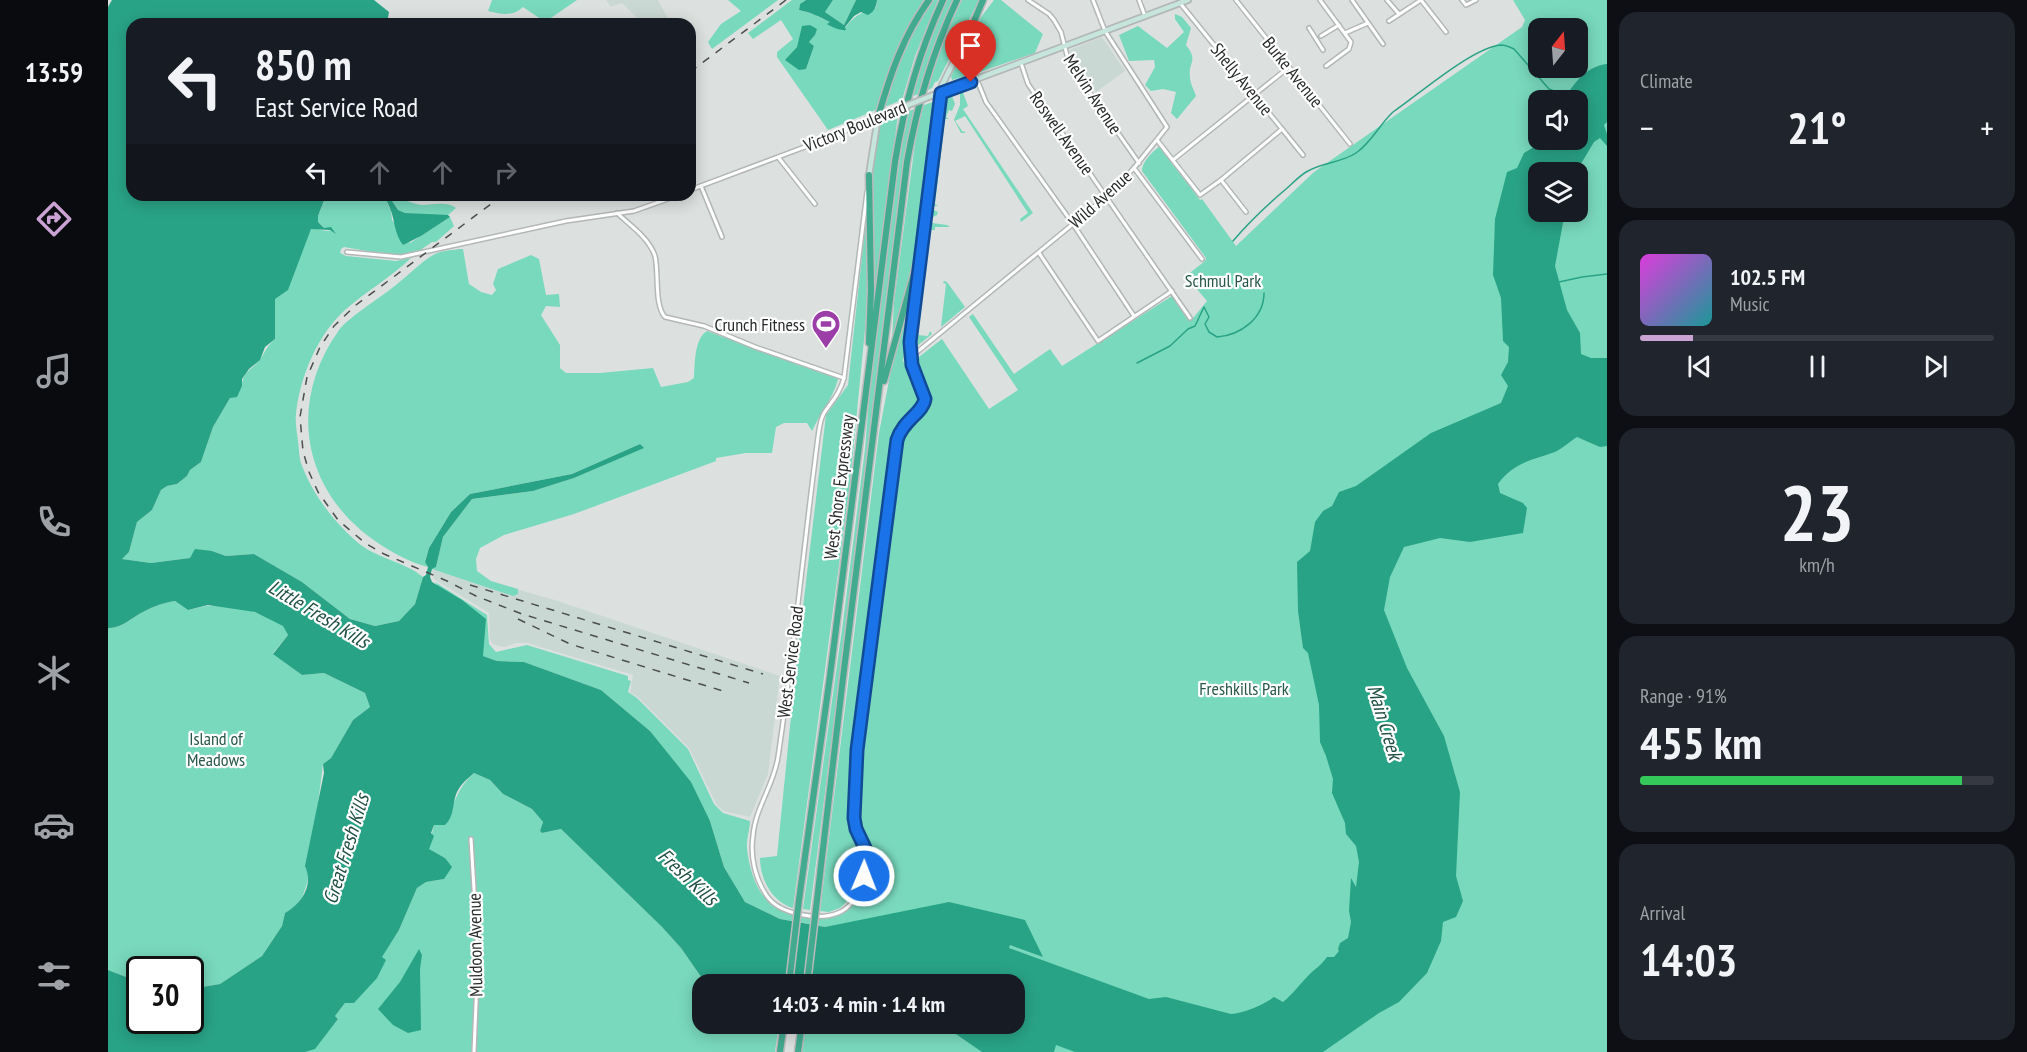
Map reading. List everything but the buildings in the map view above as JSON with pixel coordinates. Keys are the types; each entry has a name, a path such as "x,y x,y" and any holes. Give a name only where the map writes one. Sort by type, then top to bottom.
{"highway":[{"path":"878,117 898,55 929,0"},
{"name":"West Shore Expressway","path":"790,974 901,123 920,54 943,0"},
{"name":"West Shore Expressway","path":"808,974 877,402 913,126 932,59 957,0"},
{"path":"975,19 985,0"},
{"path":"862,429 872,290 869,176"},
{"path":"877,402 923,241"},
{"path":"780,1052 782,1034"},
{"path":"798,1052 800,1034"}],"main road":[{"name":"Victory Boulevard","path":"878,117 1188,0"},
{"path":"923,241 944,78 975,19"},
{"name":"West Service Road","path":"869,176 878,117"}],"street":[{"name":"Melvin Avenue","path":"1028,0 1054,20 1069,63 1138,163"},
{"path":"1093,0 1105,31 1167,124 1157,140 1200,195 1282,129"},
{"path":"1139,0 1145,16"},
{"name":"Burke Avenue","path":"1236,0 1350,144"},
{"path":"1320,0 1351,42 1350,47 1326,66"},
{"path":"1352,0 1383,44"},
{"path":"1387,0 1398,14"},
{"path":"1389,21 1421,0 1446,32"},
{"path":"1462,0 1466,5 1476,0"},
{"name":"Shelly Avenue","path":"1180,3 1303,155"},
{"path":"1345,33 1369,23"},
{"path":"1314,37 1318,34 1321,36 1339,25"},
{"path":"1308,28 1323,50"},
{"path":"1318,42 1321,36"},
{"name":"Roswell Avenue","path":"1021,63 1028,84 1190,318"},
{"path":"1173,160 1289,67"},
{"path":"977,80 986,102 1073,224 1134,316"},
{"name":"Victory Boulevard","path":"696,188 878,117"},
{"name":"Wild Avenue","path":"910,358 1107,196 1157,140"},
{"path":"778,157 815,204"},
{"path":"1134,168 1202,259"},
{"name":"West Service Road","path":"869,176 843,380 836,399 820,422 778,758 772,780 754,824 752,838 755,868 767,896 775,905 784,910 808,915 829,916 840,913 849,906 860,888 866,866 865,848 856,829 854,818 857,750 897,440 904,424 924,405 924,393 910,358"},
{"path":"1221,180 1246,212"},
{"path":"701,186 722,237"},
{"path":"347,252 401,257 566,221 646,208 664,201"},
{"path":"617,213 650,245 655,257 660,307 665,317 704,326 843,380"},
{"path":"910,358 923,241"},
{"path":"1039,253 1098,341 1172,291"},
{"name":"Muldoon Avenue","path":"471,839 478,956 474,1052"}],"shaded area":[{"path":"606,0 658,0 668,18 637,18 622,3 611,7"},
{"path":"1102,37 1125,71 1096,92 1074,62 1069,50"},
{"path":"432,569 489,581 558,601 780,676 768,774 750,817 723,811 716,804 689,748 638,697 630,693 633,675 527,643 504,647 495,645 490,641 489,613 434,579"}],"green space":[{"path":"492,0 577,0 551,18 539,18 523,7 511,13 488,11"},
{"path":"728,0 778,0 712,49 708,42 721,24 741,11"},
{"path":"792,0 806,0 800,4 799,10 831,22 829,26 845,28 858,15 876,8 877,0 926,0 910,26 898,53 878,109 828,130 777,57 777,52 793,39 781,20 753,39 748,33","holes":["815,35 809,42 814,46 806,69 786,60 797,47"]},
{"path":"833,0 856,0 844,25 825,12"},
{"path":"931,0 938,0 915,56 902,100 887,106 883,105 910,38"},
{"path":"946,0 954,0 937,38 919,94 910,97 930,35"},
{"path":"962,0 979,0 938,81 926,91 946,33"},
{"path":"994,0 1001,0 1043,34 1035,53 952,80 951,76 981,17"},
{"name":"Freshkills Park","path":"1513,0 1607,0 1607,1052 802,1052 804,1034 1025,1034 1025,974 981,974 820,926 780,919 745,902 724,867 710,821 650,731 601,690 524,662 497,661 483,656 435,582 487,615 489,644 496,652 527,645 628,676 628,680 631,681 628,692 637,698 688,749 714,804 723,813 750,821 747,845 749,859 754,879 763,895 774,905 801,916 830,917 844,912 864,891 873,861 871,848 859,827 857,813 861,739 900,438 909,422 926,409 929,403 929,397 915,360 942,339 989,409 1018,390 969,317 973,314 1014,374 1050,349 1062,366 1172,296 1190,320 1207,301 1186,276 1206,258 1142,171 1146,160 1154,151 1160,146 1236,246 1314,172 1522,27 1525,20"},
{"path":"1175,14 1182,17 1191,28 1186,45 1192,55 1190,79 1196,96 1177,119 1171,113 1176,92 1163,89 1151,91 1145,85 1155,67 1154,60 1129,61 1119,35 1138,26 1167,48 1184,32 1175,19"},
{"path":"960,90 968,106 963,109 1033,213 1021,222 1020,219 1028,213 965,116 955,121 965,133 961,133 954,120 960,105"},
{"path":"952,96 955,104 946,117 949,119 945,119 935,204 938,206 934,206 934,210 938,212 933,217 930,215 945,98"},
{"path":"935,101 936,109 925,191 910,282 892,340 894,302 918,121 922,106"},
{"path":"915,109 910,127 810,910 803,909 843,622 865,449 871,375 906,112"},
{"path":"898,115 876,282 874,281 872,176 879,124"},
{"path":"324,201 386,201 391,210 392,220 410,243 450,217 454,226 436,242 432,242 419,251 395,256 344,247 341,249 340,253 346,256 396,261 411,258 354,302 336,319 312,357 298,400 296,420 300,461 311,485 331,515 364,547 423,577 415,604 399,621 375,626 350,619 302,582 254,554 226,556 212,551 190,558 151,563 122,559 129,552 137,522 152,510 161,490 177,484 201,462 213,427 230,398 242,386 246,373 258,362 275,339 275,299 299,257 311,228 334,230 324,228 318,222"},
{"path":"392,201 410,201 422,205 444,204 456,208 448,215 438,216 405,213 398,210"},
{"path":"866,219 868,299 850,483 793,908 779,901 769,889 762,874 760,858 777,856 797,657 826,415 848,385"},
{"path":"929,224 950,227 935,227 935,230 931,230 918,335 928,336 930,331 932,334 917,346 914,343"},
{"path":"463,249 469,284 481,292 492,295 496,290 493,284 498,269 531,255 539,259 546,295 559,294 560,307 546,306 541,315 560,345 560,368 566,373 600,373 653,368 661,387 688,382 694,378 697,346 707,331 838,379 836,386 812,431 807,423 784,423 776,427 772,453 746,453 716,458 716,461 574,514 504,535 480,548 476,559 477,571 491,581 518,589 518,594 513,596 432,569 436,567 443,537 472,499 533,491 574,478 643,448 640,444 572,474 470,494 451,512 429,548 425,561 428,567 387,549 350,520 331,497 318,471 310,444 308,415 312,387 323,358 343,325 429,257 441,252"},
{"path":"944,281 965,307 941,327 946,284 943,283"},
{"path":"911,294 903,361 915,380 922,402 900,422 892,441 852,768 850,820 863,850 860,876 852,897 840,908 829,912 820,911 879,433 892,365"},
{"name":"Island of Meadows","path":"175,601 188,610 214,605 224,606 259,613 278,621 284,626 288,635 273,653 302,675 324,673 365,693 370,707 353,720 331,758 323,764 309,875 302,897 296,906 285,913 282,926 262,956 220,984 204,987 204,956 126,956 126,977 108,970 108,628 122,625 139,614"},
{"path":"474,773 490,780 503,794 532,809 543,822 540,831 542,833 561,829 681,948 699,974 692,974 692,1034 777,1034 775,1052 305,1052 315,1048 338,1019 335,1016 381,957 399,930 417,888 426,882 444,879 445,858 428,849 434,825 444,825 459,791"}],"water":[{"path":"112,0 374,0 389,12 388,18 126,18 126,201 324,201 318,222 324,228 331,227 336,234 330,230 311,229 288,290 275,299 275,339 265,347 260,360 242,379 242,386 237,397 230,398 213,427 201,462 177,484 161,490 152,510 137,522 129,552 122,559 151,563 190,558 195,549 226,556 254,554 302,582 350,619 375,626 399,621 415,604 428,567 425,562 429,548 451,512 470,494 572,474 640,444 644,448 574,478 533,491 472,499 443,537 436,567 432,569 430,577 432,582 462,600 486,619 483,656 497,661 524,662 601,690 650,731 691,782 710,821 724,867 745,902 780,919 825,927 949,902 1025,920 1043,957 1010,945 1009,948 1149,999 1166,997 1231,1014 1253,1008 1274,997 1283,1002 1327,957 1334,957 1339,951 1340,943 1348,938 1351,922 1349,911 1351,878 1356,887 1359,862 1356,846 1346,834 1345,823 1332,793 1333,779 1320,742 1319,705 1308,653 1303,648 1298,611 1297,562 1310,551 1315,522 1323,511 1332,506 1339,492 1356,486 1431,433 1501,403 1508,386 1501,375 1508,362 1509,347 1503,341 1501,298 1493,275 1495,219 1507,172 1517,168 1524,153 1529,150 1588,150 1588,90 1570,90 1580,78 1588,78 1588,71 1607,64 1607,122 1604,125 1607,146 1600,138 1594,142 1582,162 1528,162 1528,222 1563,222 1555,266 1567,310 1580,333 1581,354 1591,358 1607,358 1607,446 1600,447 1577,437 1555,452 1516,467 1503,477 1498,484 1500,493 1523,503 1527,508 1523,533 1470,542 1440,538 1404,547 1390,577 1384,610 1407,668 1444,736 1460,792 1456,876 1463,901 1456,917 1443,922 1441,941 1427,973 1399,1002 1379,1013 1323,1052 1075,1052 1056,1045 1054,1052 982,1052 956,1034 1025,1034 1025,974 699,974 681,948 662,927 561,829 542,833 540,831 543,822 532,809 503,794 490,780 474,773 457,792 448,821 445,825 434,825 431,833 434,836 429,849 445,858 452,867 444,879 426,882 417,888 399,930 382,957 386,960 377,978 354,1003 345,1003 335,1016 338,1019 315,1049 305,1052 108,1052 108,970 126,977 126,1034 204,1034 204,987 220,984 262,956 282,926 285,913 297,904 305,893 308,880 305,866 324,773 323,764 331,758 353,720 370,707 365,693 324,673 302,675 273,654 288,635 283,626 255,612 208,605 188,610 175,601 155,606 122,625 108,628 108,7"},
{"path":"806,0 833,0 825,12 844,25 856,0 877,0 872,12 868,15 861,12 854,16 844,30 799,10 800,4"},
{"path":"810,25 817,29 809,42 814,46 806,69 799,70 785,60 797,47 802,26"},
{"path":"386,201 392,201 398,210 405,213 448,215 450,217 403,245"},
{"path":"419,949 422,955 420,969 421,1030 408,1033 393,1025 378,1009 400,982"}],"waterway":[{"path":"1233,241 1258,214 1302,175 1314,168 1356,153 1367,144 1393,112 1476,54 1489,48 1508,46 1514,49 1551,90"},
{"path":"1559,282 1607,274"},
{"path":"1137,363 1170,346 1188,329 1195,326 1204,307 1209,317 1205,324 1209,332 1217,337 1242,329 1250,324 1260,310 1264,293"}],"railway":[{"path":"696,68 786,0"},
{"path":"495,201 356,305 334,326 320,347 307,377 300,417 303,451 318,492 338,520 365,543 476,596 522,614 749,683"},
{"path":"470,585 763,674"},
{"path":"518,619 570,644 723,691"}],"place":[{"name":"Crunch Fitness","path":"826,350"}],"route":[{"path":"864,876 867,856 854,818 857,750 897,440 904,424 920,410 925,399 910,358 910,342 941,93 971,82"}],"park label":[{"name":"Schmul Park","path":"1223,280"}],"water label":[{"name":"Little Fresh Kills","path":"319,614"},
{"name":"Main Creek","path":"1385,722"},
{"name":"Great Fresh Kills","path":"346,849"},
{"name":"Fresh Kills","path":"688,877"}]}
